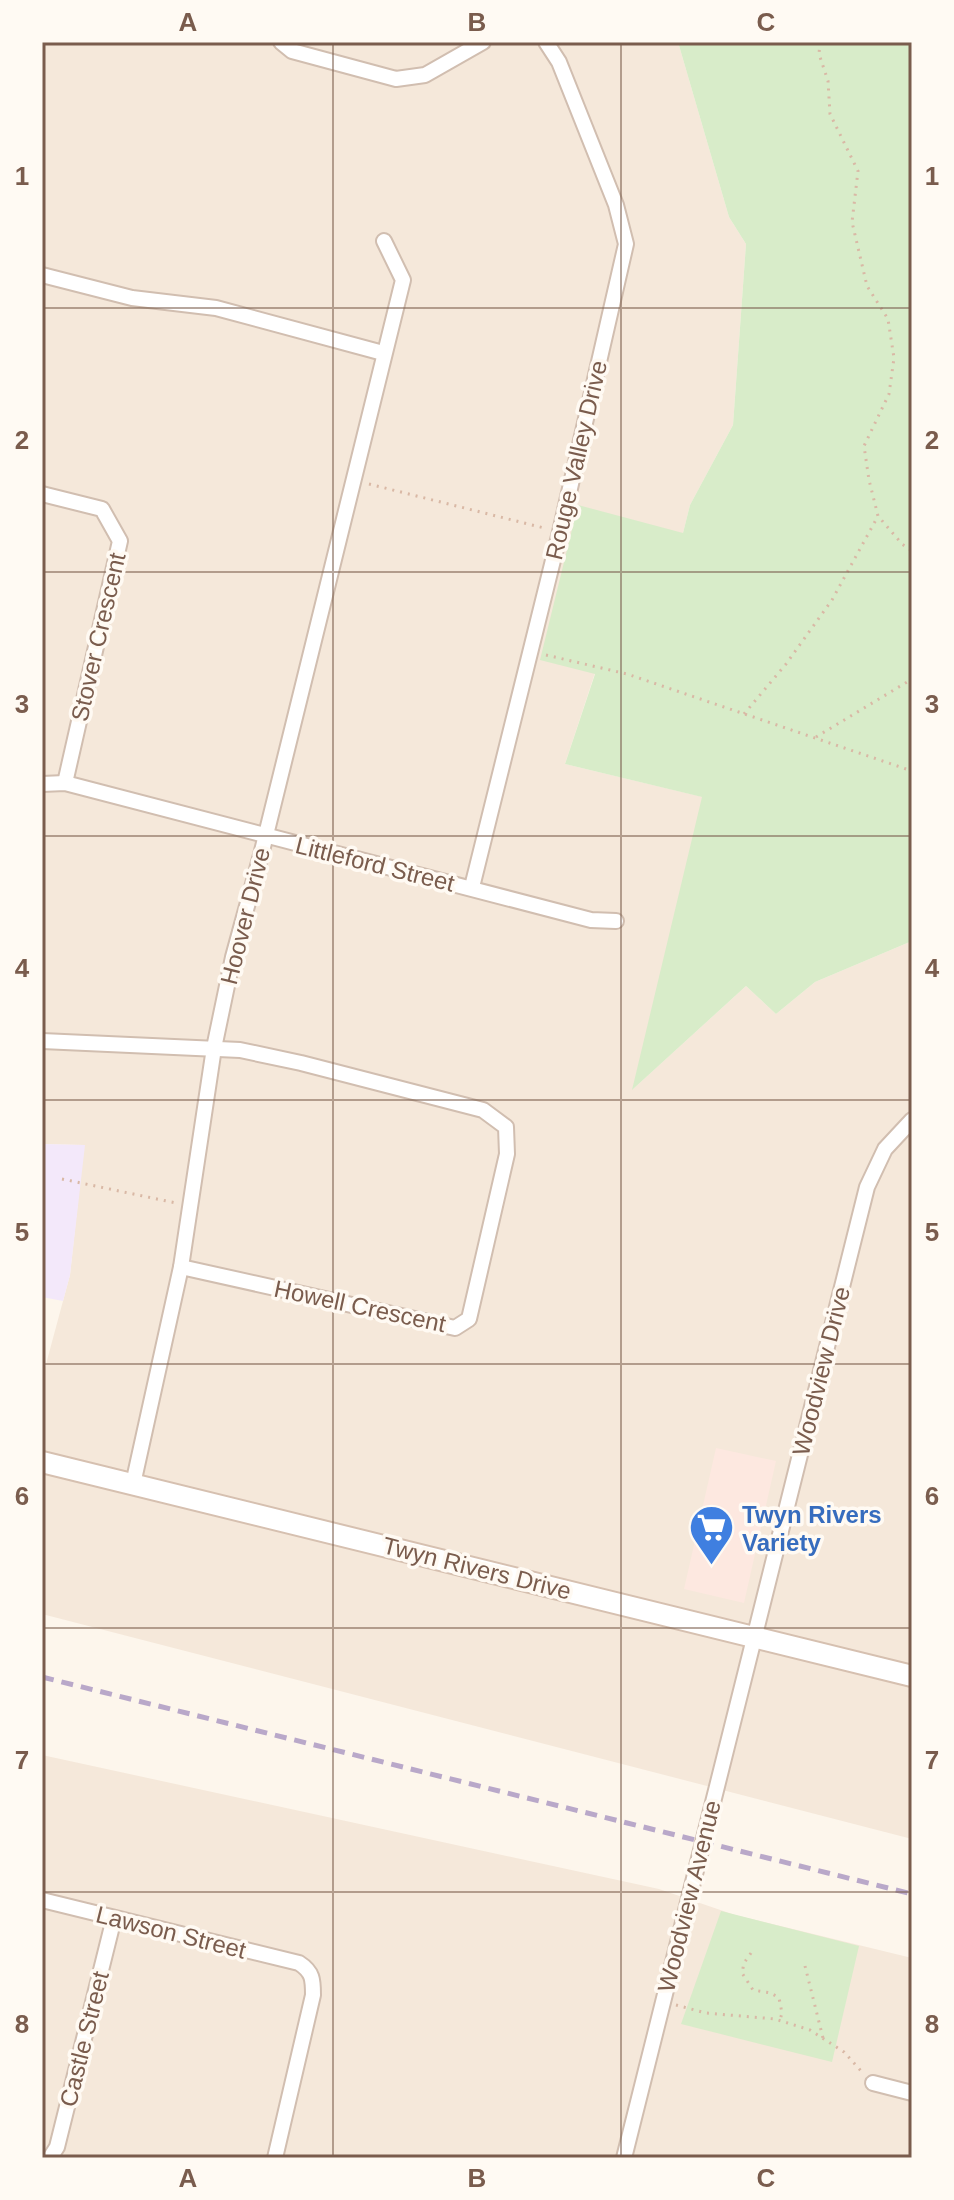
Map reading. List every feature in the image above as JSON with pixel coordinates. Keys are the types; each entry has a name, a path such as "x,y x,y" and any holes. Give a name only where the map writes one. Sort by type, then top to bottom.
{"street":[{"path":"281,42 292,51 396,79 425,75 483,42"},
{"name":"Rouge Valley Drive","path":"472,887 560,532 626,244 616,205 559,62 546,42"},
{"name":"Hoover Drive","path":"133,1484 181,1267 214,1048 233,957 403,280 384,241"},
{"path":"42,275 132,298 216,308 383,353"},
{"name":"Stover Crescent","path":"42,494 102,509 120,541 65,783"},
{"name":"Littleford Street","path":"42,784 65,783 591,920 616,921"},
{"path":"42,1041 214,1048"},
{"name":"Howell Crescent","path":"181,1267 455,1328 469,1319 507,1154 506,1127 483,1110 301,1063 240,1050 214,1048"},
{"name":"Woodview Drive","path":"754,1635 867,1187 885,1149 912,1120"},
{"name":"Twyn Rivers Drive","path":"42,1462 912,1676"},
{"name":"Woodview Avenue","path":"624,2158 754,1635"},
{"name":"Lawson Street","path":"42,1900 299,1963 309,1970 313,1995 275,2158"},
{"name":"Castle Street","path":"50,2158 57,2147 114,1918"},
{"path":"873,2083 912,2093"}],"path":[{"path":"820,42 819,54 828,81 830,114 858,171 852,222 867,286 888,319 894,358 889,394 864,446 869,480 878,516 912,551"},
{"path":"353,481 560,532"},
{"path":"744,714 786,664 832,600 878,516"},
{"path":"531,651 627,674 912,771"},
{"path":"814,738 912,679"},
{"path":"62,1179 189,1206"},
{"path":"751,1953 742,1973 753,1990 771,1993 779,1998 780,2020"},
{"path":"805,1966 823,2038"},
{"path":"663,2002 706,2013 780,2020 810,2030 844,2052 873,2083"}],"shaded area":[{"path":"42,42 678,42 729,217 746,244 733,425 690,505 683,533 595,673 565,764 703,797 633,1089 746,986 776,1014 815,982 912,941 912,1839 42,1614 42,1379 70,1275 84,1145 42,1144"},
{"path":"42,1144 85,1145 70,1275 63,1301 42,1297"},
{"path":"716,1448 776,1461 744,1603 684,1589"},
{"path":"42,1755 659,1889 735,1915 912,1958 912,2158 42,2158"}],"green space":[{"path":"678,42 912,42 912,941 815,982 776,1014 746,986 632,1090 702,797 565,764 595,674 540,660 578,505 683,533 690,505 733,425 746,244 729,217"},
{"path":"721,1911 859,1946 832,2062 681,2024"}],"railway":[{"path":"42,1677 912,1894"}],"place":[{"name":"Twyn Rivers Variety","path":"711,1567"}]}
